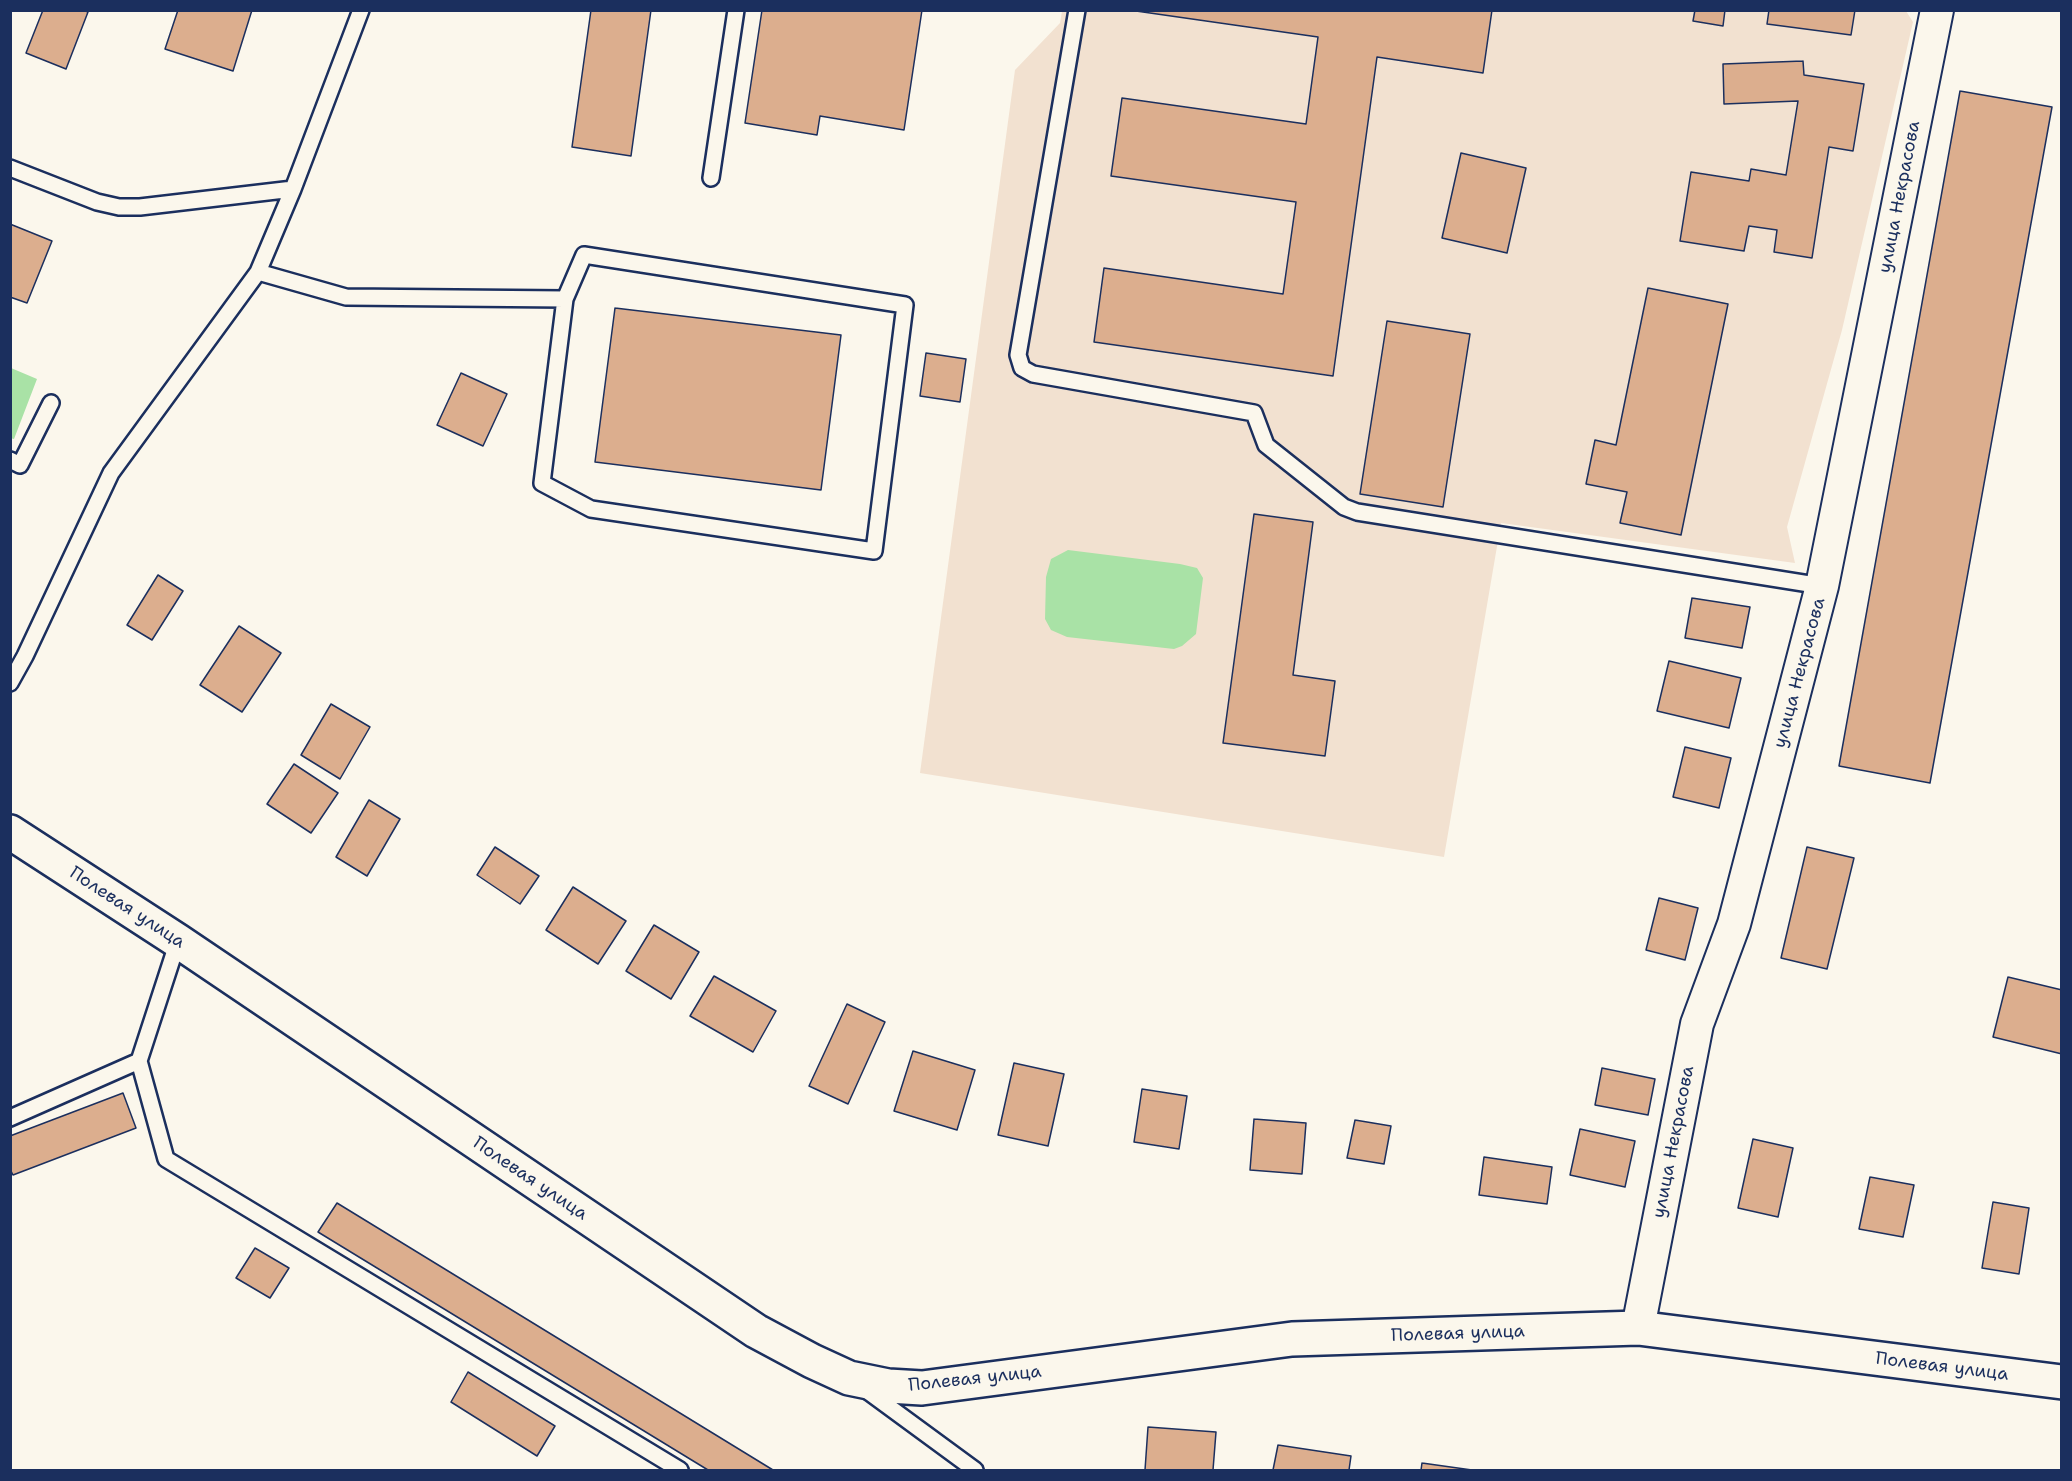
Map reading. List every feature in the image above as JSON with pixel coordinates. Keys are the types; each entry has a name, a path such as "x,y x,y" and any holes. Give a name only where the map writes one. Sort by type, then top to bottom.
{"street":[{"name":"улица Некрасова","path":"1638,1328 1697,1024 1734,924 1822,586 1937,10"},
{"name":"Полевая улица","path":"10,832 178,941 756,1331 849,1378 888,1386 922,1388 1292,1339 1638,1328 2061,1382"}],"lane":[{"path":"10,683 26,656 111,473 258,272 293,189 361,10"},
{"path":"711,178 736,10"},
{"path":"1077,10 1018,355 1022,368 1032,375 1254,412 1266,445 1344,507 1357,512 1822,586"},
{"path":"10,168 98,202 118,207 140,207 293,189"},
{"path":"584,255 905,305 874,551 591,509 542,483 566,299 584,255"},
{"path":"258,272 346,297 566,299"},
{"path":"10,460 20,465 51,403"},
{"path":"178,941 139,1061 166,1159 680,1470"},
{"path":"10,1119 139,1061"},
{"path":"849,1378 975,1470"}],"shaded area":[{"path":"1062,11 1906,11 1913,22 1842,330 1787,527 1795,563 1501,523 1444,857 920,773 1015,70 1060,23"}],"green space":[{"path":"11,368 37,379 14,439 10,438"},
{"path":"1068,550 1197,568 1203,578 1196,634 1182,646 1174,649 1067,637 1051,630 1045,619 1046,577 1051,559"}],"building":[{"path":"43,10 88,12 66,69 26,53"},
{"path":"178,10 252,10 233,71 165,49"},
{"path":"591,10 651,10 631,156 572,147"},
{"path":"762,10 922,10 904,130 820,116 817,135 745,123"},
{"path":"1129,10 1492,10 1483,73 1377,57 1333,376 1094,342 1104,268 1283,294 1296,202 1111,176 1122,98 1306,124 1318,37"},
{"path":"1695,10 1725,10 1723,26 1693,21"},
{"path":"1769,10 1855,10 1851,35 1767,24"},
{"path":"1803,61 1804,75 1864,84 1853,151 1829,147 1812,258 1774,252 1777,230 1749,226 1744,251 1680,241 1691,172 1749,181 1751,169 1786,175 1798,101 1724,104 1723,64"},
{"path":"1960,91 2052,107 1930,783 1839,766"},
{"path":"1461,153 1526,168 1507,253 1442,238"},
{"path":"10,224 52,241 27,303 10,297"},
{"path":"1648,288 1728,304 1681,535 1620,523 1627,492 1586,484 1595,440 1616,445"},
{"path":"615,308 841,335 821,490 595,462"},
{"path":"1387,321 1470,334 1443,507 1360,494"},
{"path":"926,353 966,359 960,402 920,396"},
{"path":"461,373 507,394 483,446 437,425"},
{"path":"1254,514 1313,522 1293,675 1335,681 1325,756 1223,743"},
{"path":"158,575 183,591 152,640 127,625"},
{"path":"1692,598 1750,607 1742,648 1685,638"},
{"path":"239,626 281,653 242,712 200,685"},
{"path":"1669,661 1741,678 1729,728 1657,711"},
{"path":"331,704 370,727 340,779 301,755"},
{"path":"1685,747 1731,758 1719,808 1673,797"},
{"path":"294,764 338,793 311,833 267,804"},
{"path":"369,800 400,819 367,876 336,857"},
{"path":"495,847 539,876 520,904 477,875"},
{"path":"1807,847 1854,858 1827,969 1781,958"},
{"path":"573,887 626,921 598,964 546,930"},
{"path":"1659,898 1698,908 1685,960 1646,950"},
{"path":"654,925 699,952 671,999 626,971"},
{"path":"714,976 776,1011 753,1052 690,1016"},
{"path":"2008,977 2062,990 2062,1054 1993,1037"},
{"path":"847,1004 885,1022 848,1104 809,1086"},
{"path":"913,1051 975,1070 957,1130 894,1111"},
{"path":"1014,1063 1064,1074 1048,1146 998,1135"},
{"path":"1602,1068 1655,1079 1648,1115 1595,1105"},
{"path":"1142,1089 1187,1096 1179,1149 1134,1142"},
{"path":"123,1093 136,1128 13,1175 10,1169 10,1136"},
{"path":"1254,1119 1306,1123 1302,1174 1250,1170"},
{"path":"1355,1120 1391,1126 1384,1164 1347,1158"},
{"path":"1580,1129 1635,1141 1625,1187 1570,1175"},
{"path":"1753,1139 1793,1148 1778,1217 1738,1208"},
{"path":"1484,1157 1552,1167 1547,1204 1479,1195"},
{"path":"1870,1177 1914,1185 1903,1237 1859,1229"},
{"path":"1993,1202 2029,1208 2019,1274 1982,1268"},
{"path":"337,1203 773,1470 708,1470 318,1232"},
{"path":"255,1248 289,1268 270,1298 236,1278"},
{"path":"468,1372 555,1426 537,1456 451,1402"},
{"path":"1148,1427 1216,1432 1213,1470 1145,1470"},
{"path":"1278,1445 1351,1456 1349,1470 1273,1470"},
{"path":"1422,1463 1472,1470 1421,1470"}]}
